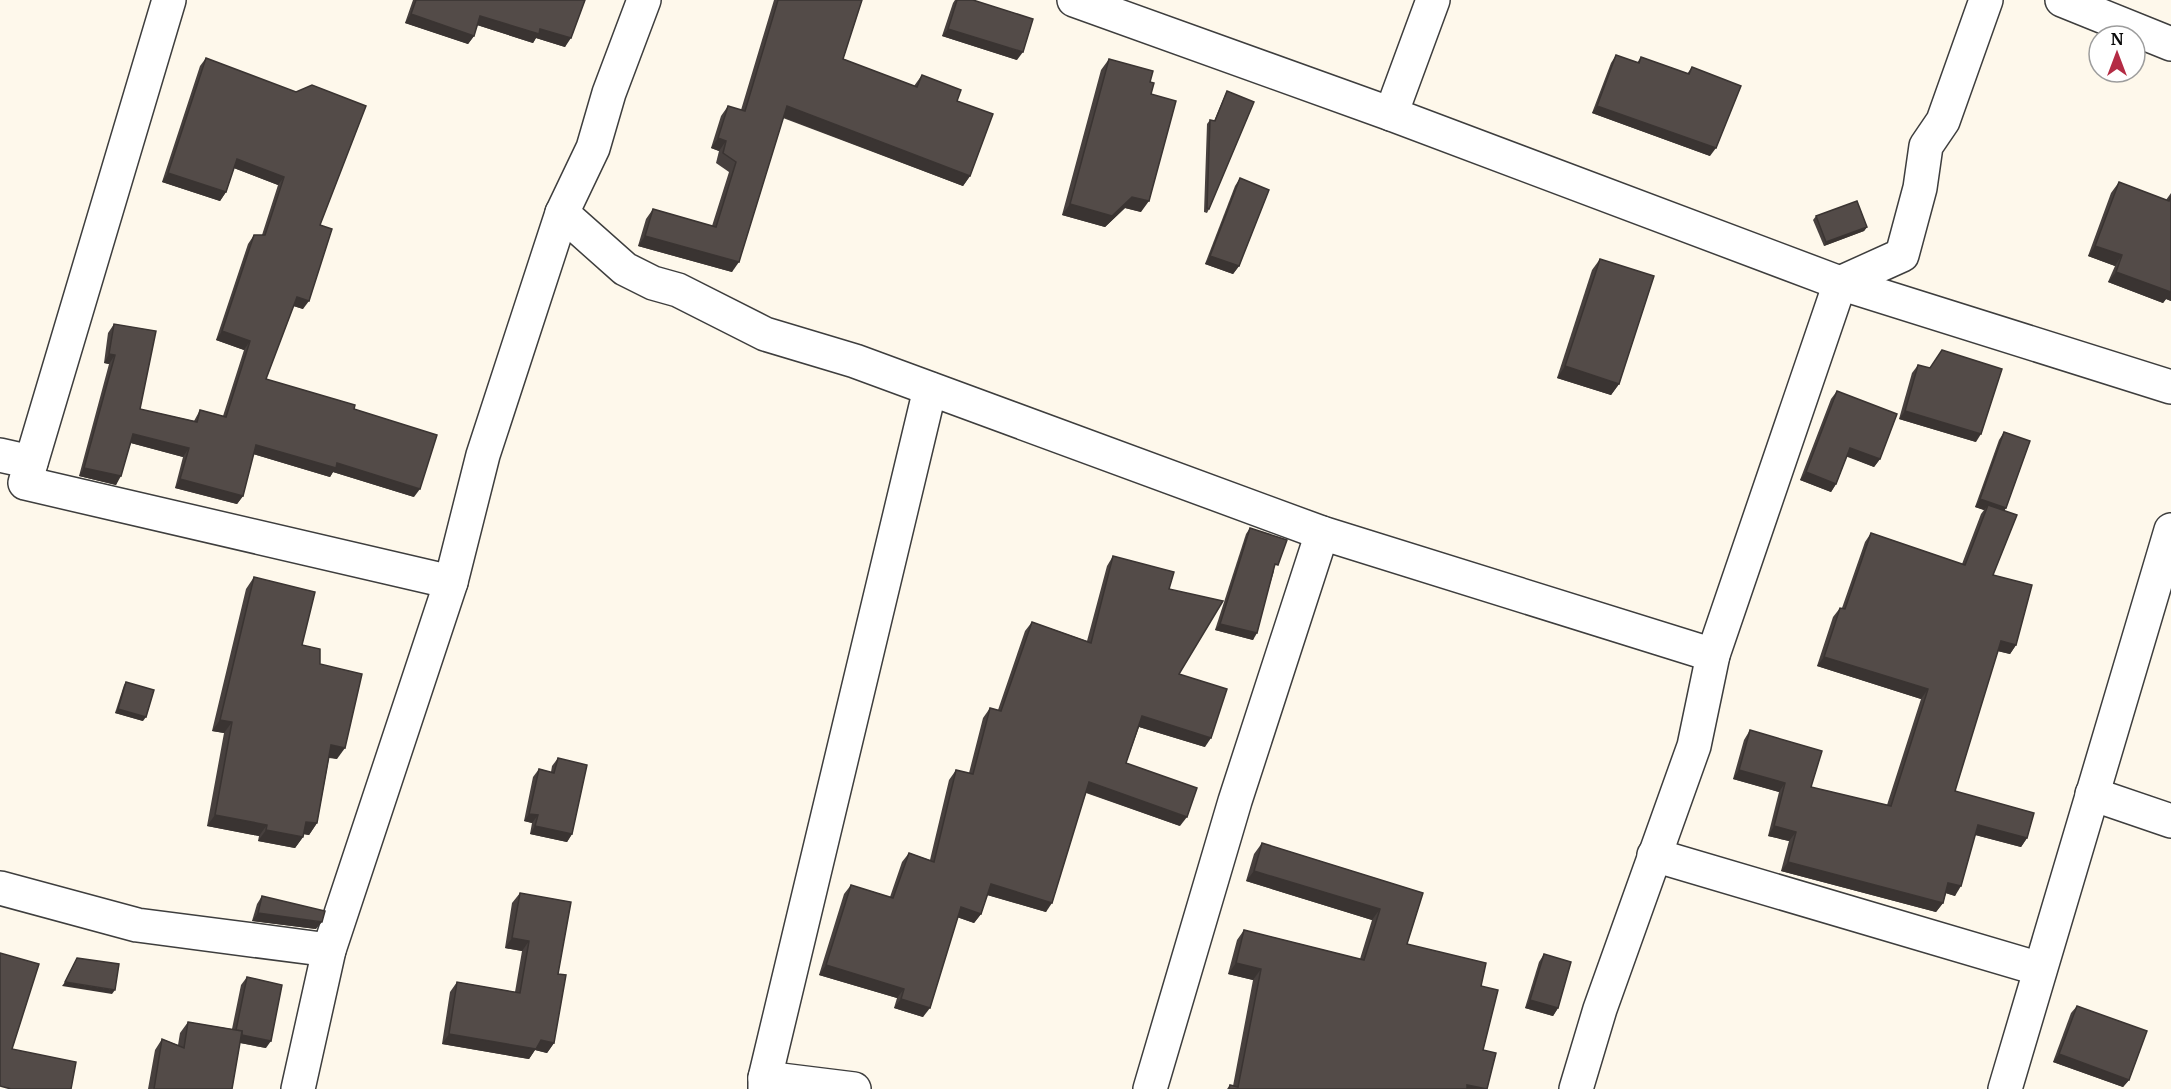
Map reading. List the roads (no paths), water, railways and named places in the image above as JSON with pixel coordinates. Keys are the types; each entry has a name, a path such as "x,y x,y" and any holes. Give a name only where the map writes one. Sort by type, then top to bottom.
{"street":[{"path":"169,0 25,483 451,582"},
{"path":"298,1089 329,950 451,582 483,455 562,213 593,148 609,93 644,0"},
{"path":"1074,0 1391,114 1840,283 2171,387"},
{"path":"1391,114 1433,0"},
{"path":"1576,1089 1654,855 1694,746 1713,655 1840,283 1902,255 1920,188 1926,146 1943,120 1986,0"},
{"path":"2062,0 2171,44"},
{"path":"562,213 626,269 653,283 678,290 765,334 855,361 1322,533 1713,655"},
{"path":"854,1089 765,1084 930,389"},
{"path":"0,456 31,462"},
{"path":"2005,1089 2171,530"},
{"path":"1150,1089 1234,801 1322,533"},
{"path":"2092,794 2171,821"},
{"path":"1654,855 2040,969"},
{"path":"0,888 137,925 329,950"}]}
